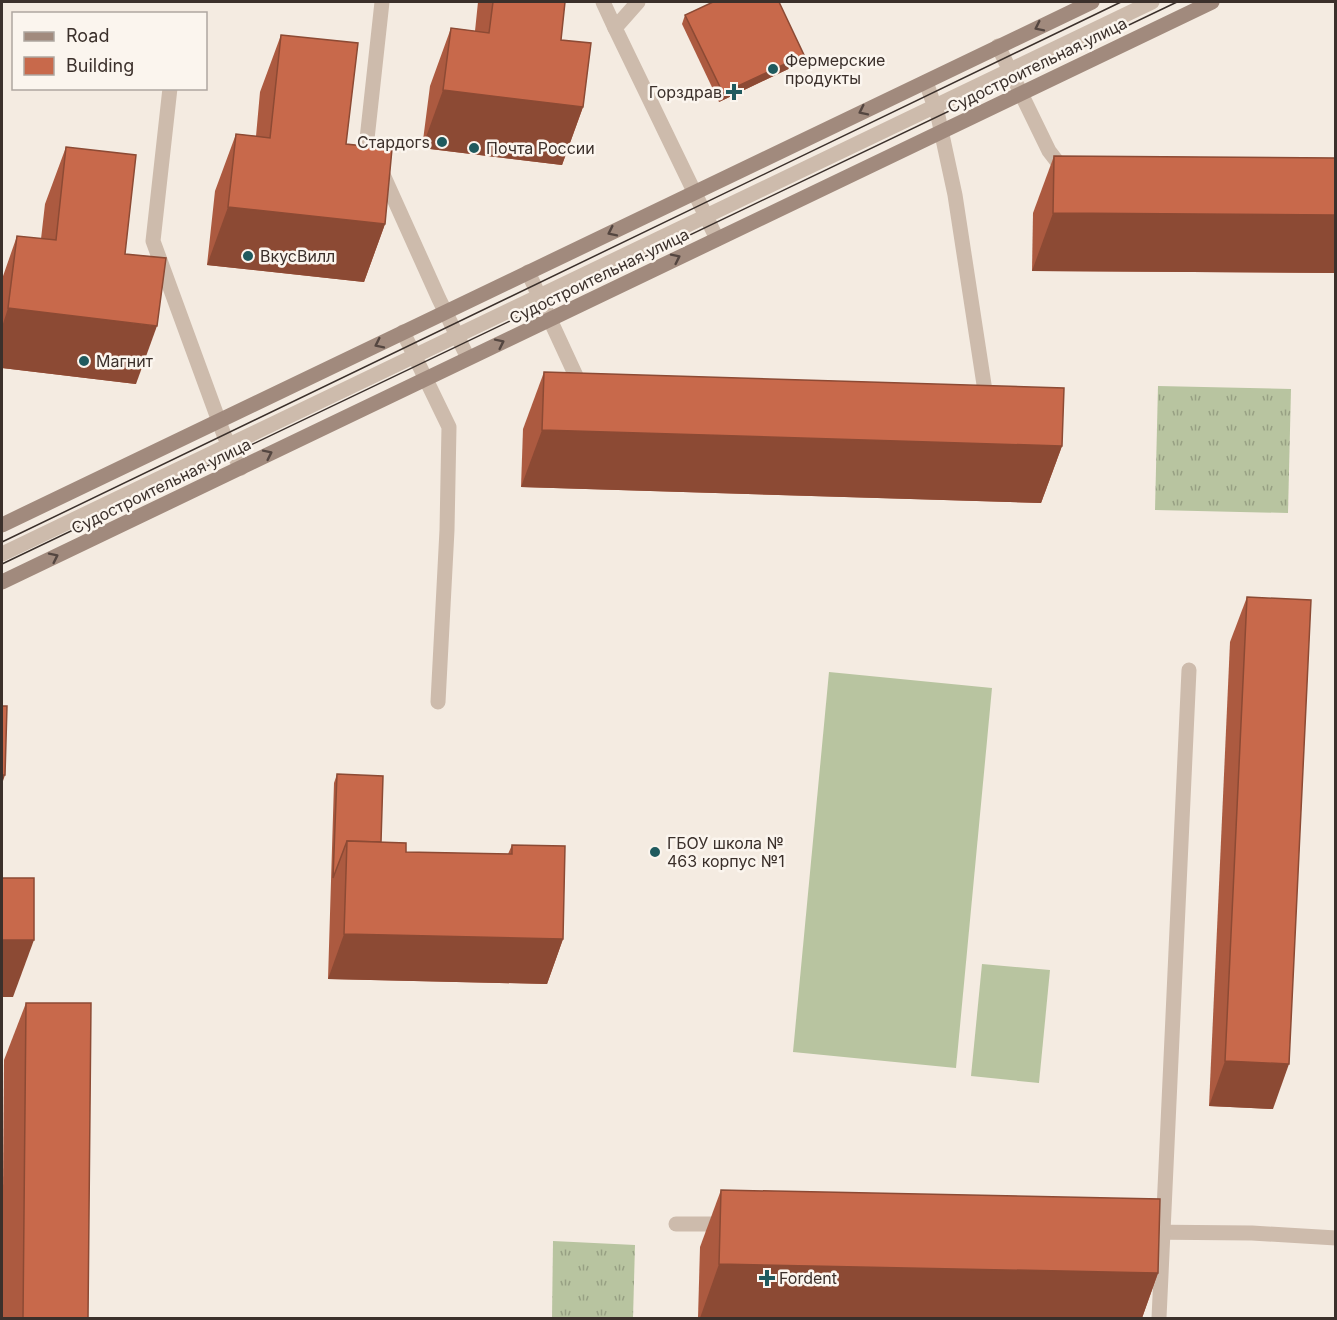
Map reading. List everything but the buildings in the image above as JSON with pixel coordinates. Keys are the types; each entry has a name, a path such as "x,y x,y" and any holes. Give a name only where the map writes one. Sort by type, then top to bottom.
{"street":[{"name":"Судостроительная улица","path":"2,525 1092,2"},
{"name":"Судостроительная улица","path":"2,582 1212,2"}],"lane":[{"path":"382,2 368,139 445,312 468,358"},
{"path":"603,2 717,239"},
{"path":"615,28 638,2"},
{"path":"2,554 1152,2"},
{"path":"998,46 1049,151 1073,183"},
{"path":"926,82 941,131 955,195 990,391 987,408"},
{"path":"170,90 153,241 219,420 241,468"},
{"path":"528,272 587,400"},
{"path":"403,332 449,427 447,530 438,702"},
{"path":"1159,1318 1189,670"},
{"path":"676,1224 747,1225"},
{"path":"1127,1232 1252,1233 1335,1238"}],"green space":[{"path":"1158,386 1291,389 1288,513 1155,510"},
{"path":"829,672 992,688 956,1068 793,1052"},
{"path":"982,964 1050,970 1039,1083 971,1076"},
{"path":"553,1241 635,1245 633,1318 552,1318"}],"tram line":[{"path":"2,542 1121,2"},
{"path":"2,564 1177,2"}],"place":[{"name":"Фермерские продукты","path":"773,69"},
{"name":"Горздрав","path":"734,92"},
{"name":"Стардогs","path":"442,142"},
{"name":"Почта России","path":"474,148"},
{"name":"ВкусВилл","path":"248,256"},
{"name":"Магнит","path":"84,361"},
{"name":"ГБОУ школа № 463 корпус №1","path":"655,852"},
{"name":"Fordent","path":"767,1278"}]}
